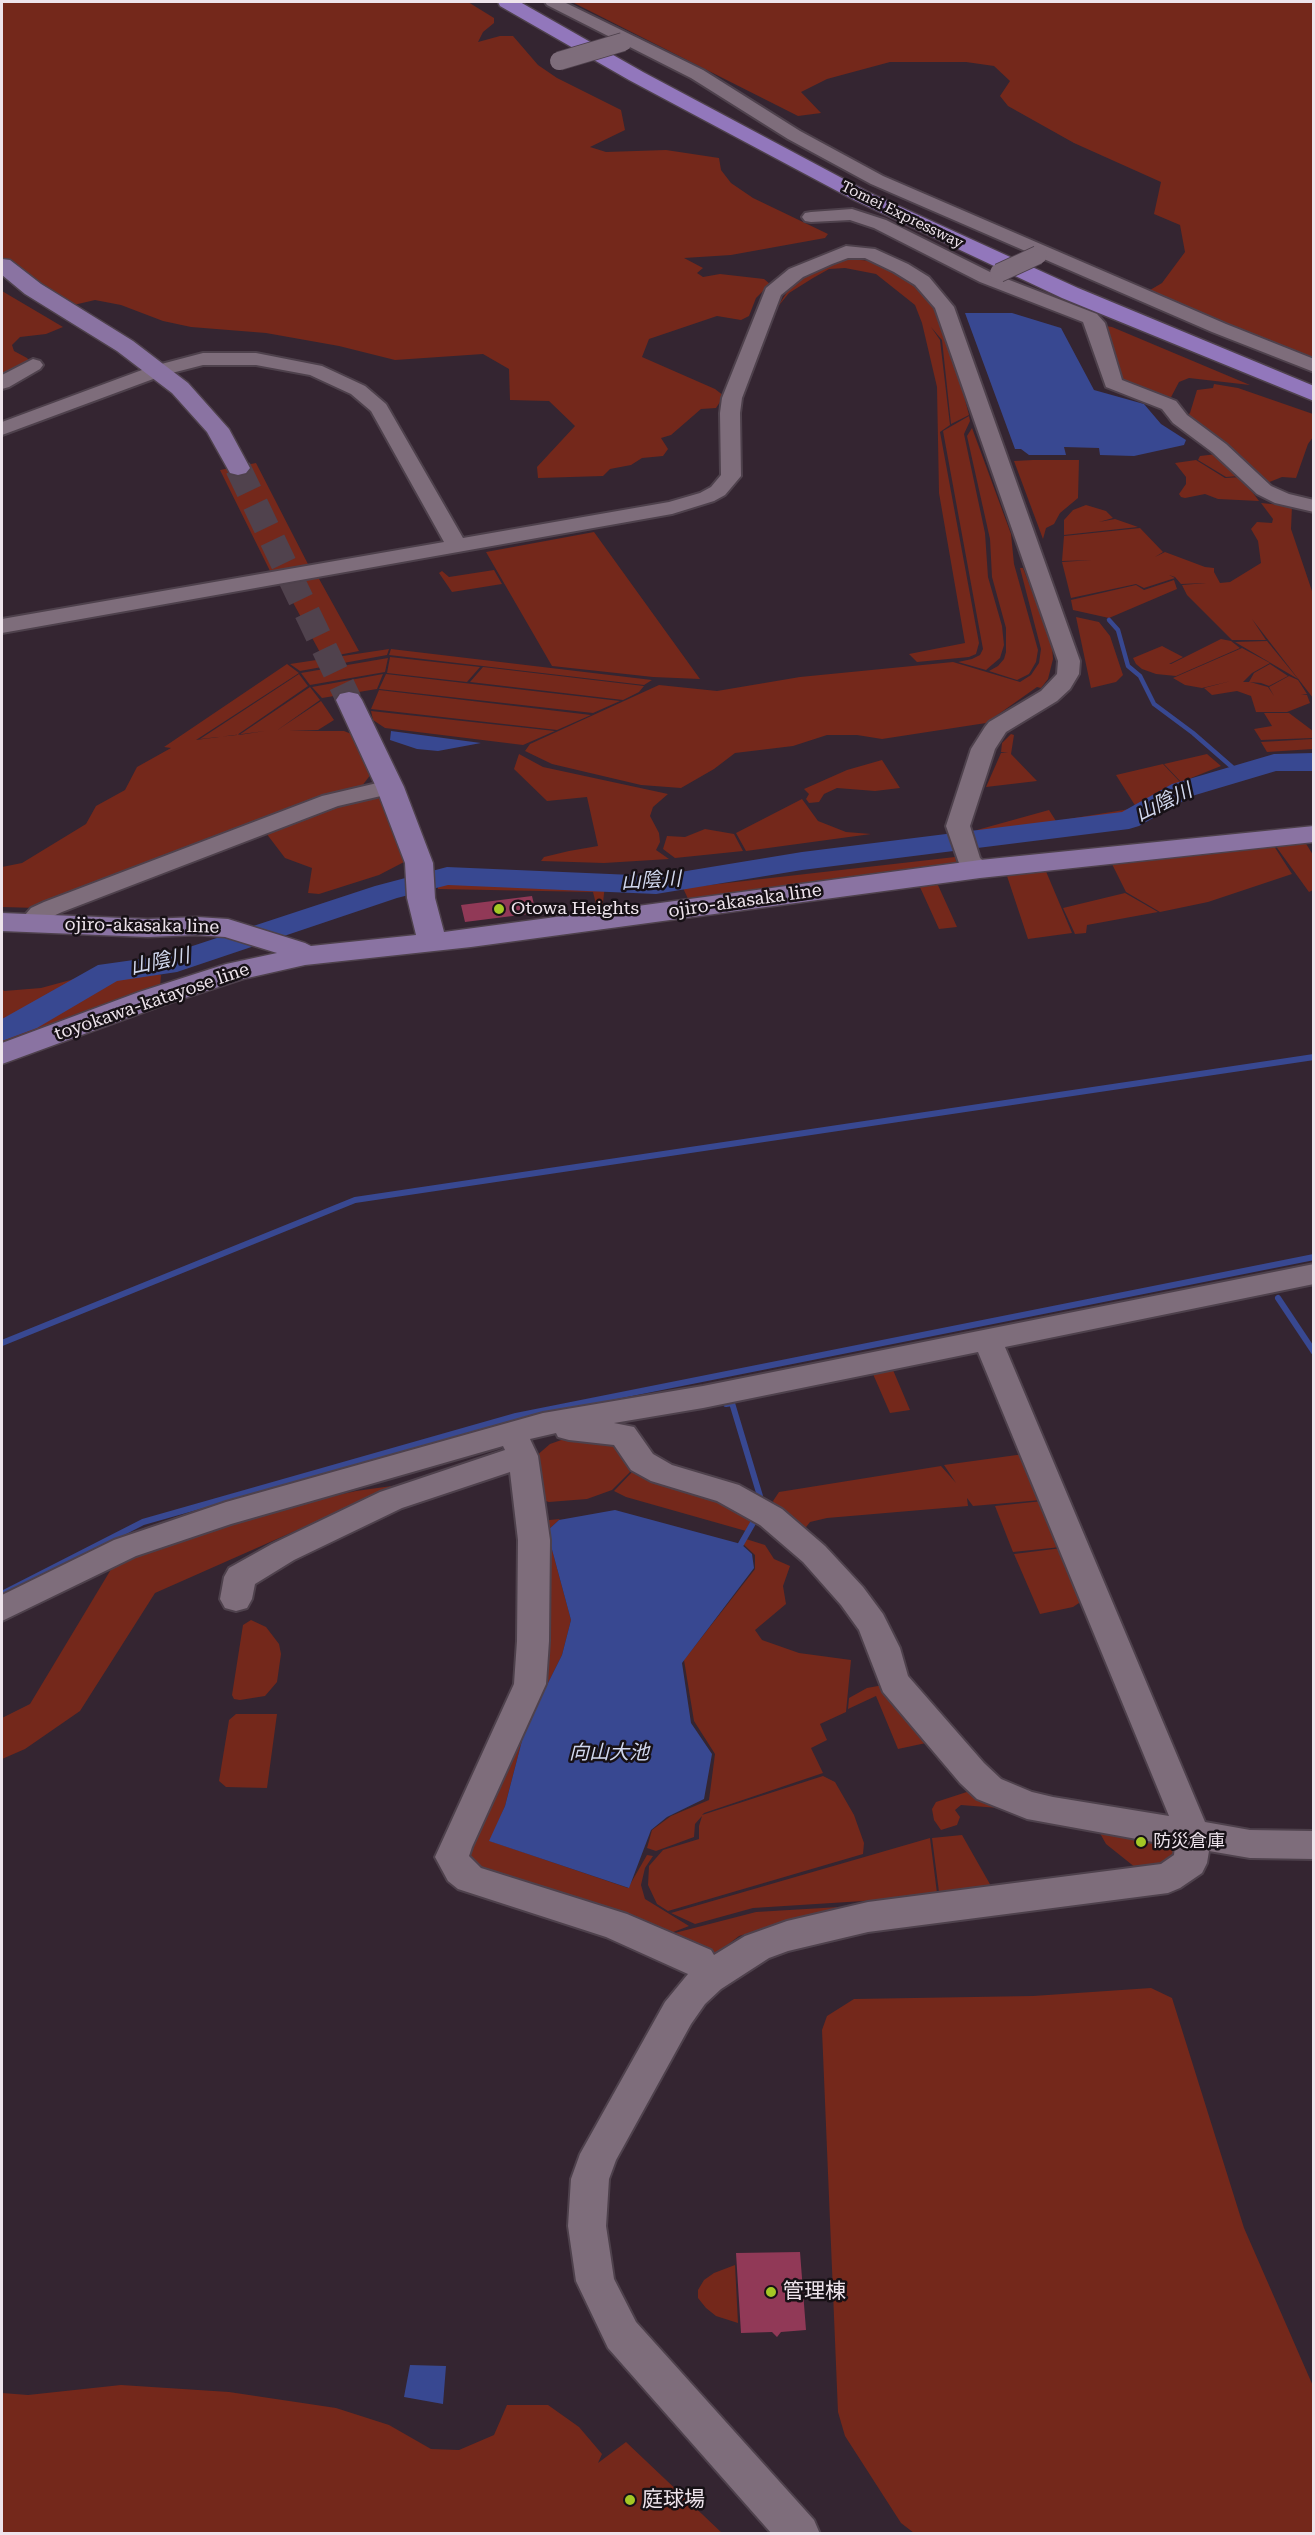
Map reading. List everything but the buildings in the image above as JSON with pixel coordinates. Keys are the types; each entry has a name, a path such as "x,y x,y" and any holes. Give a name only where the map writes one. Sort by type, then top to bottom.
{"highway":[{"name":"Tomei Expressway","path":"507,2 636,76 861,196 1070,293 1314,394"},
{"name":"Tomei Expressway","path":"532,2 783,142 896,199 1084,286 1314,380"}],"main road":[{"path":"2,265 33,289 125,346 180,388 218,429 238,468"},
{"path":"349,700 390,787 419,863 420,884 432,942"},
{"name":"ojiro-akasaka line","path":"2,922 115,927 228,928 300,952 432,942 974,865 1314,834"},
{"name":"toyokawa-katayose line","path":"2,1054 150,999 300,952"}],"street":[{"path":"553,2 697,74 794,135 877,180 1042,253 1314,366"},
{"path":"559,61 627,41"},
{"path":"974,865 959,833 960,818 983,749 997,727 1049,696 1062,684 1068,674 1070,661 988,437 945,307 922,281 902,268 845,240 811,217 852,214 880,224 1090,318 1095,323 1113,383 1169,405 1180,419 1219,448 1264,490 1288,500 1314,506"},
{"path":"2,626 692,503 718,490 731,476 732,398 766,304 773,292 796,273 846,252 845,240"},
{"path":"993,276 1042,253"},
{"path":"2,429 158,371 203,359 238,357 306,368 352,386 379,408 457,546"},
{"path":"2,383 33,365"},
{"path":"32,922 40,914 53,907 330,801 390,787"},
{"path":"236,1599 240,1577 283,1552 391,1500 518,1445 543,1424 703,1397 1314,1274"},
{"path":"800,2534 622,2335 595,2281 589,2252 587,2205 591,2179 599,2154 678,2013 692,1992 708,1978 757,1947 787,1936 868,1917 1168,1878 1190,1863 1194,1836 988,1340"},
{"path":"543,1424 623,1435 642,1462 662,1473 728,1493 771,1517 814,1554 852,1596 872,1623 884,1648 895,1683 972,1773 989,1789 1027,1805 1053,1811 1194,1836 1250,1844 1314,1845"},
{"path":"2,1609 125,1548 226,1514 518,1445"},
{"path":"518,1445 534,1540 533,1641 530,1683 514,1722 454,1847 452,1857 460,1871 470,1879 615,1926 663,1952 699,1961 708,1978"}],"shaded area":[{"path":"2,2 468,2 494,18 494,23 483,32 478,42 500,36 513,36 538,65 557,78 621,110 625,130 590,147 606,152 666,150 719,158 721,170 731,183 753,198 828,234 825,238 731,255 684,258 703,268 697,273 703,277 720,274 764,279 770,284 756,298 749,316 741,320 717,316 649,339 642,357 715,389 724,396 716,408 701,409 671,435 661,438 668,449 663,456 642,458 631,465 610,469 603,476 538,478 537,467 575,426 549,401 510,400 509,369 483,354 395,360 339,346 266,333 191,327 163,321 121,305 95,300 65,307 2,270"},
{"path":"572,2 1313,2 1313,361 1145,293 1162,283 1185,252 1180,225 1154,214 1161,182 1074,143 1008,106 1000,96 1010,81 994,66 966,62 890,62 827,79 801,92 821,113 798,116"},
{"path":"849,259 872,261 915,285 934,306 951,346 969,415 951,424 942,340 931,327 940,340 950,425 940,432 979,643 976,654 969,657 917,662 909,654 965,643 939,493 937,387 922,323 915,305 876,274 845,268 829,269 813,278 789,293 776,309 791,286 806,274"},
{"path":"2,291 63,327 46,334 20,337 12,345 14,351 27,358 33,365 2,381"},
{"path":"1106,326 1250,385 1189,378 1179,382 1169,401 1117,381"},
{"path":"1214,384 1238,388 1313,414 1313,437 1308,444 1296,478 1282,477 1262,485 1186,417 1190,413 1197,390 1213,388"},
{"path":"969,416 970,421 964,434 985,533 988,577 1002,626 1004,645 1000,658 986,670 958,662 980,655 983,649 943,431"},
{"path":"972,428 1011,534 1014,564 1038,650 1036,662 1029,674 1017,680 989,671 1004,659 1006,628 992,577 990,539 967,436"},
{"path":"1217,454 1239,476 1226,477 1198,460 1200,456"},
{"path":"1079,460 1078,498 1060,513 1054,524 1046,528 1043,539 1014,461"},
{"path":"1196,460 1225,478 1241,477 1259,501 1218,499 1205,494 1181,497 1179,494 1186,484 1186,477 1175,463"},
{"path":"256,463 310,568 272,575 220,470"},
{"path":"1261,503 1292,506 1291,529 1313,594 1313,698 1252,619 1266,640 1232,640 1187,595 1182,585 1206,583 1181,584 1175,577 1169,575 1175,578 1144,588 1136,584 1071,598 1062,562 1092,560 1062,561 1064,536 1140,528 1163,552 1155,557 1165,552 1205,567 1214,568 1220,583 1230,582 1261,563 1258,541 1251,529 1257,522 1272,523 1273,519"},
{"path":"1086,505 1106,511 1113,518 1099,522 1115,519 1138,527 1064,535 1064,520 1073,510"},
{"path":"594,532 700,679 653,677 552,666 486,552"},
{"path":"1020,568 1023,568 1044,622 1052,647 1053,659 1048,679 1041,688 1037,687 986,723 882,739 857,735 827,735 793,746 735,753 714,769 681,788 641,785 552,764 525,751 530,744 659,685 717,691 800,677 953,662 1020,682 1031,675 1039,663 1041,649"},
{"path":"494,570 502,584 452,592 439,573 442,571 449,577"},
{"path":"318,577 359,651 323,658 283,584"},
{"path":"1174,580 1177,589 1109,618 1073,610 1071,600 1136,585 1144,590"},
{"path":"1076,617 1099,622 1110,636 1123,675 1116,682 1091,688"},
{"path":"1221,639 1231,641 1240,648 1176,676 1156,674 1142,669 1133,658 1162,646 1183,657 1169,664 1171,664"},
{"path":"1267,641 1298,679 1235,642"},
{"path":"1242,648 1270,663 1252,673 1243,682 1249,682 1254,673 1270,664 1288,676 1269,686 1250,682 1268,687 1274,696 1269,687 1289,676 1298,680 1307,694 1301,695 1307,695 1310,703 1287,712 1256,712 1251,696 1237,691 1212,695 1204,688 1231,681 1202,688 1185,685 1173,678"},
{"path":"389,649 387,655 300,671 290,664"},
{"path":"391,649 652,680 644,685 389,655"},
{"path":"390,657 480,667 467,682 387,673"},
{"path":"388,658 385,672 310,685 301,673"},
{"path":"287,664 299,673 196,740 240,734 310,687 320,700 276,731 321,701 334,720 318,730 289,731 344,731 354,735 371,774 359,790 37,908 2,907 2,867 22,863 86,824 96,806 125,790 137,767 171,748 164,747"},
{"path":"483,667 644,686 639,692 623,700 470,682"},
{"path":"299,674 308,686 237,735 200,739"},
{"path":"383,674 377,689 322,698 312,687"},
{"path":"386,674 620,701 593,713 379,689"},
{"path":"379,690 591,715 557,730 371,709"},
{"path":"371,711 555,731 523,745 385,728 373,720"},
{"path":"1264,713 1289,713 1313,731 1313,738 1261,740 1254,729 1272,726"},
{"path":"1011,734 1014,735 1011,754 1037,781 986,787 1001,753 1008,753 1001,752 1002,743"},
{"path":"1313,739 1313,749 1267,752 1261,742"},
{"path":"519,754 543,767 668,794 653,807 650,816 659,833 660,842 656,850 669,859 604,863 541,861 544,857 598,846 587,797 547,801 514,769"},
{"path":"1207,754 1221,766 1181,782 1164,764"},
{"path":"882,760 900,788 875,791 837,788 824,794 819,802 809,803 806,799 809,794 804,789 847,770"},
{"path":"1163,764 1181,783 1136,807 1116,775"},
{"path":"372,795 383,796 404,862 379,875 319,894 308,893 312,868 285,858 266,833 267,828"},
{"path":"802,799 818,821 846,832 871,834 746,851 736,833"},
{"path":"1136,808 1103,819 978,835 977,830 1049,810 1056,821"},
{"path":"705,829 734,834 743,851 675,858 663,849 667,836 685,837"},
{"path":"1305,842 1313,855 1313,890 1309,892 1275,845"},
{"path":"1274,846 1292,874 1208,902 1160,912 1126,892 1111,862"},
{"path":"955,857 957,864 689,901 683,888"},
{"path":"1045,869 1072,933 1028,939 1006,873"},
{"path":"438,881 605,885 602,911 598,912 593,892 438,889"},
{"path":"937,883 957,927 939,929 919,885"},
{"path":"1125,893 1158,912 1087,925 1086,933 1075,934 1063,908"},
{"path":"100,972 2,1025 2,988 4,991 41,988"},
{"path":"137,973 161,975 160,987 153,993 2,1050 2,1034 28,1023 103,977"},
{"path":"893,1370 910,1410 890,1413 873,1374"},
{"path":"567,1438 616,1444 623,1452 630,1472 612,1490 587,1499 549,1502 539,1499 535,1457 550,1444"},
{"path":"1024,1454 1041,1500 973,1506 967,1498 968,1506 827,1518 810,1522 803,1531 776,1512 773,1501 779,1492 941,1466 956,1483 944,1465"},
{"path":"632,1472 652,1483 729,1503 753,1518 746,1531 626,1497 614,1491"},
{"path":"399,1485 155,1593 80,1711 25,1749 2,1759 2,1718 30,1704 113,1566 139,1553 302,1503 356,1491"},
{"path":"1043,1501 1061,1547 1013,1552 995,1506"},
{"path":"560,1519 547,1531 571,1620 562,1655 525,1729 505,1806 490,1841 628,1888 647,1855 653,1856 645,1868 641,1885 645,1899 689,1926 663,1936 756,1912 873,1905 739,1936 708,1960 465,1864 518,1724 539,1521"},
{"path":"746,1539 765,1545 774,1559 790,1566 783,1586 786,1604 755,1630 762,1640 799,1653 851,1660 846,1712 820,1724 827,1740 811,1748 823,1773 702,1815 823,1776 835,1782 854,1815 864,1843 863,1854 668,1911 657,1904 648,1885 649,1866 663,1850 699,1839 702,1816 695,1824 694,1837 656,1851 647,1848 652,1830 671,1816 709,1800 715,1754 694,1721 684,1660 755,1569 755,1555 743,1544"},
{"path":"1062,1548 1082,1601 1073,1607 1040,1614 1014,1554"},
{"path":"251,1620 266,1627 279,1644 281,1654 277,1682 265,1696 234,1699 232,1695 243,1625"},
{"path":"889,1684 928,1735 926,1743 898,1749 876,1696 848,1709 849,1698 867,1688"},
{"path":"236,1714 277,1714 267,1788 226,1787 219,1781 229,1720"},
{"path":"976,1789 1008,1805 998,1808 961,1805 955,1810 960,1817 957,1825 941,1830 934,1820 932,1809 936,1802"},
{"path":"1096,1826 1182,1840 1179,1858 1146,1876 1106,1844"},
{"path":"962,1835 991,1886 939,1892 932,1838"},
{"path":"930,1838 937,1893 879,1900 753,1908 695,1924 671,1913"},
{"path":"1151,1988 1172,1998 1244,2228 1313,2386 1313,2533 914,2533 901,2523 845,2436 838,2412 822,2030 827,2016 854,1999 1033,1996"},
{"path":"735,2265 738,2323 716,2316 698,2298 698,2290 704,2280 714,2273"},
{"path":"121,2385 229,2392 336,2408 389,2425 431,2449 459,2450 494,2435 507,2405 548,2405 579,2427 602,2454 598,2463 626,2442 722,2533 2,2533 2,2393 28,2395"}],"water":[{"path":"965,313 1012,313 1061,328 1094,390 1144,404 1161,424 1186,440 1184,445 1134,456 1100,455 1099,448 1064,447 1066,455 1029,455 1021,449 1015,449"},
{"path":"391,731 481,743 438,751 417,749 390,740"},
{"name":"向山大池","path":"615,1510 741,1544 752,1554 754,1568 682,1663 691,1723 712,1754 704,1799 667,1817 651,1830 629,1888 489,1841 505,1806 525,1729 562,1655 571,1620 547,1531 559,1520"},
{"path":"410,2365 446,2366 443,2404 404,2397"}],"waterway":[{"path":"1109,620 1118,630 1128,666 1140,676 1154,704 1193,733 1240,774"},
{"name":"山陰川","path":"2,1031 26,1021 109,972 166,965 386,892 447,876 656,885 802,861 1129,820 1182,790 1274,763 1314,762"},
{"path":"2,1343 355,1200 1314,1057"},
{"path":"2,1594 143,1522 516,1416 1314,1257"},
{"path":"1278,1298 1314,1352"},
{"path":"726,1404 732,1403 760,1496 759,1503"},
{"path":"741,1544 757,1516"}],"tunnel":[{"path":"238,468 349,700"}],"place":[{"name":"Otowa Heights","path":"499,909"},
{"name":"防災倉庫","path":"1141,1842"},
{"name":"管理棟","path":"771,2292"},
{"name":"庭球場","path":"630,2500"}]}
